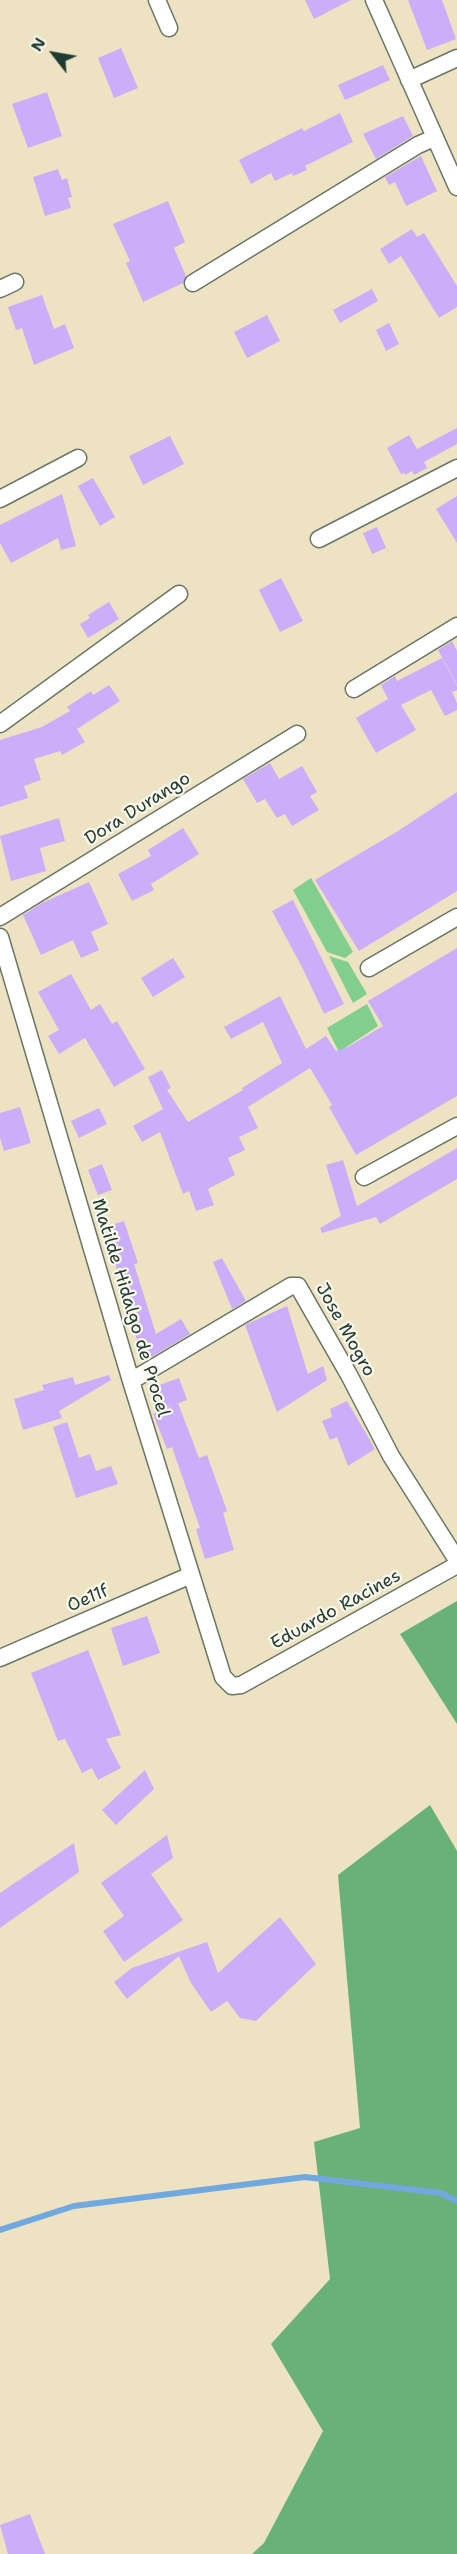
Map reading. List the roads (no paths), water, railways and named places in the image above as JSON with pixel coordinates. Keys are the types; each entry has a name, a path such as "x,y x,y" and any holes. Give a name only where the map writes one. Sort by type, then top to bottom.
{"street":[{"path":"157,0 169,28"},
{"path":"374,0 457,187"},
{"path":"409,80 457,58"},
{"path":"193,283 418,145 435,138"},
{"path":"0,499 78,458"},
{"path":"319,539 457,468"},
{"path":"0,724 178,594"},
{"path":"354,689 457,626"},
{"name":"Dora Durango","path":"0,917 297,734"},
{"path":"369,968 457,917"},
{"name":"Matilde Hidalgo de Procel","path":"0,937 130,1381 224,1677 232,1686"},
{"path":"364,1177 457,1126"},
{"name":"Jose Mogro","path":"130,1381 291,1286 298,1286 349,1375 391,1456 457,1563"},
{"name":"Eduardo Racines","path":"232,1686 241,1686 457,1563"},
{"name":"Oe11f","path":"0,1658 191,1575"}],"waterway":[{"path":"0,2230 74,2206 305,2177 441,2193 457,2201"}]}
